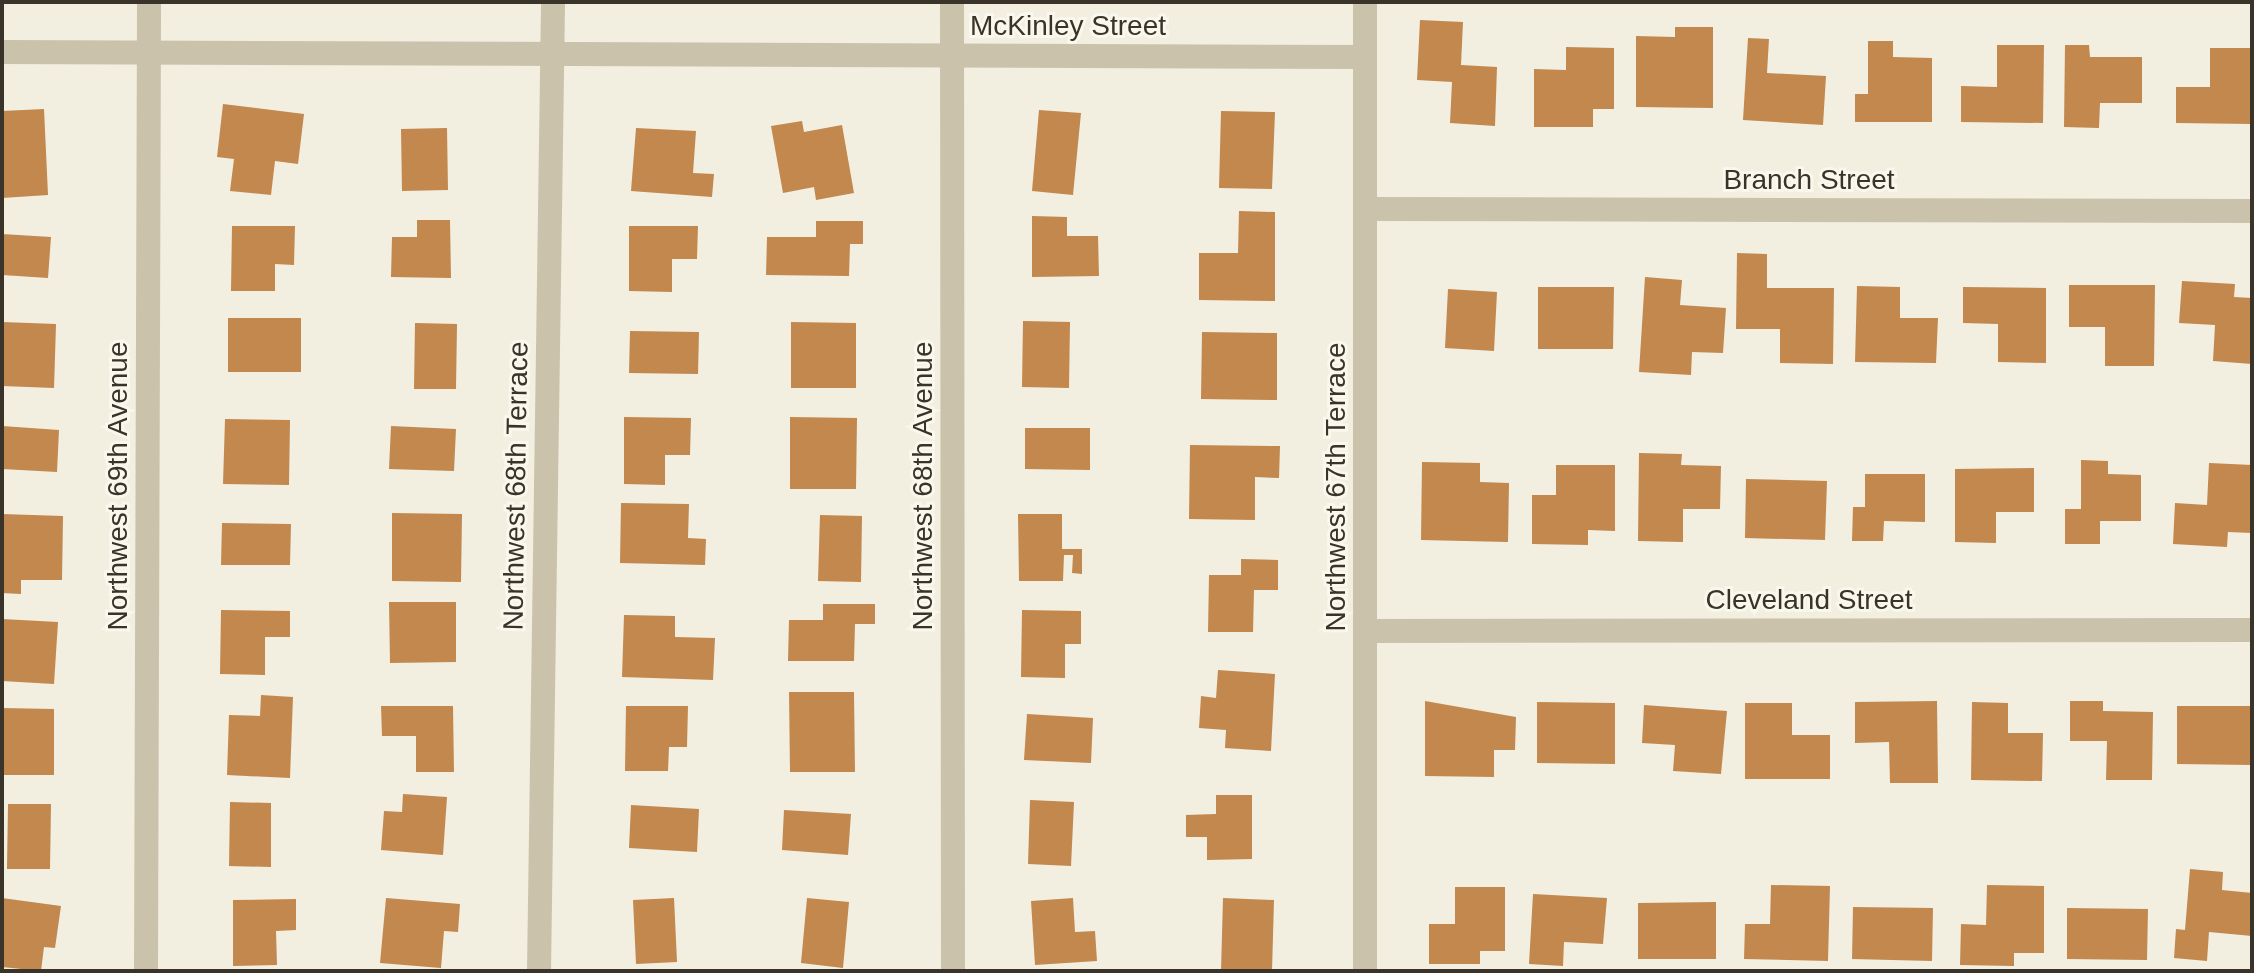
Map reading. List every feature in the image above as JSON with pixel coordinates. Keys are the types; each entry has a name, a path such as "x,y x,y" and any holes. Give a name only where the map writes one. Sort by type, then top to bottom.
{"street":[{"name":"Northwest 69th Avenue","path":"146,971 149,2"},
{"name":"Northwest 68th Terrace","path":"539,971 553,2"},
{"name":"Northwest 68th Avenue","path":"952,2 953,971"},
{"name":"Northwest 67th Terrace","path":"1365,2 1365,971"},
{"name":"McKinley Street","path":"2,52 1365,57"},
{"name":"Branch Street","path":"1365,209 2252,211"},
{"name":"Cleveland Street","path":"1366,631 2252,630"}],"building":[{"path":"1420,20 1463,22 1461,65 1497,67 1495,126 1450,123 1452,82 1417,80"},
{"path":"1675,27 1713,27 1713,108 1636,107 1636,36 1675,37"},
{"path":"1748,38 1769,39 1767,73 1826,76 1823,125 1743,120"},
{"path":"1868,41 1893,41 1893,57 1932,58 1932,122 1855,122 1855,94 1868,94"},
{"path":"1997,45 2044,45 2043,123 1961,122 1961,86 1997,87"},
{"path":"2065,45 2089,45 2090,57 2142,57 2142,103 2100,103 2099,128 2064,127"},
{"path":"1566,47 1614,48 1614,109 1593,109 1593,127 1534,127 1534,69 1566,70"},
{"path":"2210,48 2252,48 2252,124 2176,123 2176,87 2210,87"},
{"path":"223,104 304,114 298,164 275,161 271,195 230,191 234,159 217,157"},
{"path":"44,109 48,195 2,198 2,111"},
{"path":"1039,110 1081,113 1073,195 1032,191"},
{"path":"1221,111 1275,112 1272,189 1219,188"},
{"path":"802,121 804,132 842,125 854,193 816,200 814,187 783,193 771,126"},
{"path":"447,128 448,190 402,191 401,129"},
{"path":"636,128 696,131 693,173 714,174 712,197 631,191"},
{"path":"1239,211 1275,212 1275,301 1199,300 1199,253 1238,253"},
{"path":"1032,216 1067,217 1067,236 1098,236 1099,276 1032,277"},
{"path":"417,220 450,220 451,278 391,277 392,237 417,237"},
{"path":"816,221 863,221 863,244 850,244 849,276 766,275 767,237 816,237"},
{"path":"232,226 295,226 294,265 275,264 275,291 231,291"},
{"path":"629,226 698,226 697,259 672,259 672,292 629,291"},
{"path":"2,234 51,237 48,278 2,275"},
{"path":"1737,253 1767,254 1767,288 1834,288 1833,364 1780,363 1780,329 1736,329"},
{"path":"1645,277 1682,280 1680,305 1726,308 1723,353 1692,352 1691,375 1639,372"},
{"path":"2182,281 2235,284 2234,297 2252,298 2252,364 2213,361 2215,325 2179,323"},
{"path":"2069,285 2155,285 2154,366 2105,366 2105,327 2069,327"},
{"path":"1857,286 1900,287 1900,318 1938,318 1936,363 1855,362"},
{"path":"1538,287 1614,287 1613,349 1538,349"},
{"path":"1963,287 2046,288 2046,363 1998,362 1998,324 1963,323"},
{"path":"1448,289 1497,292 1494,351 1445,348"},
{"path":"228,318 301,318 301,372 228,372"},
{"path":"1023,321 1070,322 1069,388 1022,387"},
{"path":"2,322 56,324 54,388 2,386"},
{"path":"791,322 856,323 856,388 791,388"},
{"path":"415,323 457,324 456,389 414,389"},
{"path":"630,331 699,332 698,374 629,373"},
{"path":"1202,332 1277,333 1277,400 1201,399"},
{"path":"624,417 691,418 690,455 665,455 665,485 624,484"},
{"path":"790,417 857,418 856,489 790,489"},
{"path":"225,419 290,420 289,485 223,484"},
{"path":"2,426 59,430 57,472 2,469"},
{"path":"391,426 456,429 454,471 389,469"},
{"path":"1025,428 1090,428 1090,470 1025,469"},
{"path":"1190,445 1280,446 1279,478 1255,477 1255,520 1189,519"},
{"path":"1639,453 1682,454 1681,465 1721,466 1720,509 1683,509 1683,542 1638,541"},
{"path":"2081,460 2108,461 2108,474 2141,475 2141,521 2100,521 2100,544 2065,544 2065,509 2081,509"},
{"path":"1422,462 1480,463 1480,482 1509,483 1508,542 1421,540"},
{"path":"2209,463 2252,465 2252,533 2228,532 2227,547 2173,544 2175,503 2207,505"},
{"path":"1556,465 1615,465 1615,531 1588,530 1588,545 1532,544 1532,495 1556,495"},
{"path":"2034,468 2034,512 1996,512 1996,543 1955,542 1955,469"},
{"path":"1865,474 1925,474 1925,522 1884,521 1883,541 1852,541 1853,507 1865,507"},
{"path":"1746,479 1827,481 1825,540 1745,538"},
{"path":"621,503 689,504 688,538 706,539 705,565 620,563"},
{"path":"392,513 462,514 461,582 392,581"},
{"path":"2,514 63,516 62,580 21,580 21,594 2,593"},
{"path":"1018,514 1062,514 1062,549 1082,549 1082,574 1072,573 1073,555 1064,555 1063,581 1019,581"},
{"path":"820,515 862,516 861,582 818,581"},
{"path":"222,523 291,524 290,565 221,565"},
{"path":"1241,559 1278,560 1278,590 1254,590 1253,632 1208,632 1209,575 1241,575"},
{"path":"389,602 456,602 456,662 390,663"},
{"path":"823,604 875,604 875,624 855,624 854,661 788,661 789,620 823,620"},
{"path":"221,610 290,611 290,637 265,637 265,675 220,674"},
{"path":"1022,610 1081,611 1081,644 1065,644 1065,678 1021,677"},
{"path":"624,615 675,616 675,637 715,638 713,680 622,677"},
{"path":"2,619 58,622 54,684 2,681"},
{"path":"1218,670 1275,674 1271,751 1225,748 1226,730 1199,728 1201,696 1216,698"},
{"path":"789,692 854,692 855,772 790,772"},
{"path":"261,695 293,697 290,778 227,775 229,715 260,716"},
{"path":"1425,701 1516,717 1515,750 1494,750 1494,777 1425,776"},
{"path":"1937,701 1938,783 1890,783 1889,742 1855,743 1855,702"},
{"path":"2070,701 2103,701 2103,711 2153,712 2152,780 2106,780 2107,741 2070,741"},
{"path":"1537,702 1615,703 1615,764 1537,763"},
{"path":"1972,702 2008,703 2008,733 2043,733 2042,781 1971,780"},
{"path":"1745,703 1792,703 1792,735 1830,735 1830,779 1745,779"},
{"path":"1644,705 1727,711 1721,774 1673,771 1675,745 1642,743"},
{"path":"381,706 453,706 454,772 416,772 416,736 382,736"},
{"path":"626,706 688,706 687,747 669,747 668,771 625,771"},
{"path":"2177,706 2252,706 2252,765 2177,764"},
{"path":"2,708 54,709 54,775 2,775"},
{"path":"1027,714 1093,718 1091,763 1024,760"},
{"path":"403,794 447,797 443,855 381,850 384,811 402,812"},
{"path":"1216,795 1252,795 1252,859 1207,860 1207,837 1186,837 1186,815 1216,814"},
{"path":"1030,800 1074,802 1071,866 1028,864"},
{"path":"230,802 271,803 271,867 229,866"},
{"path":"8,804 51,804 50,869 7,869"},
{"path":"631,805 699,809 697,852 629,848"},
{"path":"784,810 851,814 848,855 782,850"},
{"path":"2190,869 2223,872 2222,890 2252,893 2252,936 2209,932 2207,961 2174,958 2176,929 2185,930"},
{"path":"1771,885 1830,886 1828,961 1744,959 1745,924 1770,924"},
{"path":"1987,885 2044,886 2044,953 2014,953 2014,966 1960,965 1961,924 1986,925"},
{"path":"1455,887 1505,887 1505,951 1480,951 1480,964 1429,964 1429,924 1455,924"},
{"path":"1533,894 1607,898 1603,944 1564,942 1563,966 1529,964"},
{"path":"2,898 61,906 55,948 44,947 41,971 2,967"},
{"path":"386,898 460,904 458,932 444,931 441,968 380,963"},
{"path":"674,898 677,962 636,964 633,900"},
{"path":"807,898 849,902 843,968 801,963"},
{"path":"1073,898 1075,932 1095,931 1097,961 1035,965 1031,901"},
{"path":"1223,898 1274,900 1272,971 1221,971"},
{"path":"296,899 296,930 276,931 277,965 233,966 233,900"},
{"path":"1716,902 1716,959 1638,959 1638,903"},
{"path":"1853,907 1933,908 1932,961 1852,959"},
{"path":"2067,908 2148,909 2147,960 2067,959"}]}
